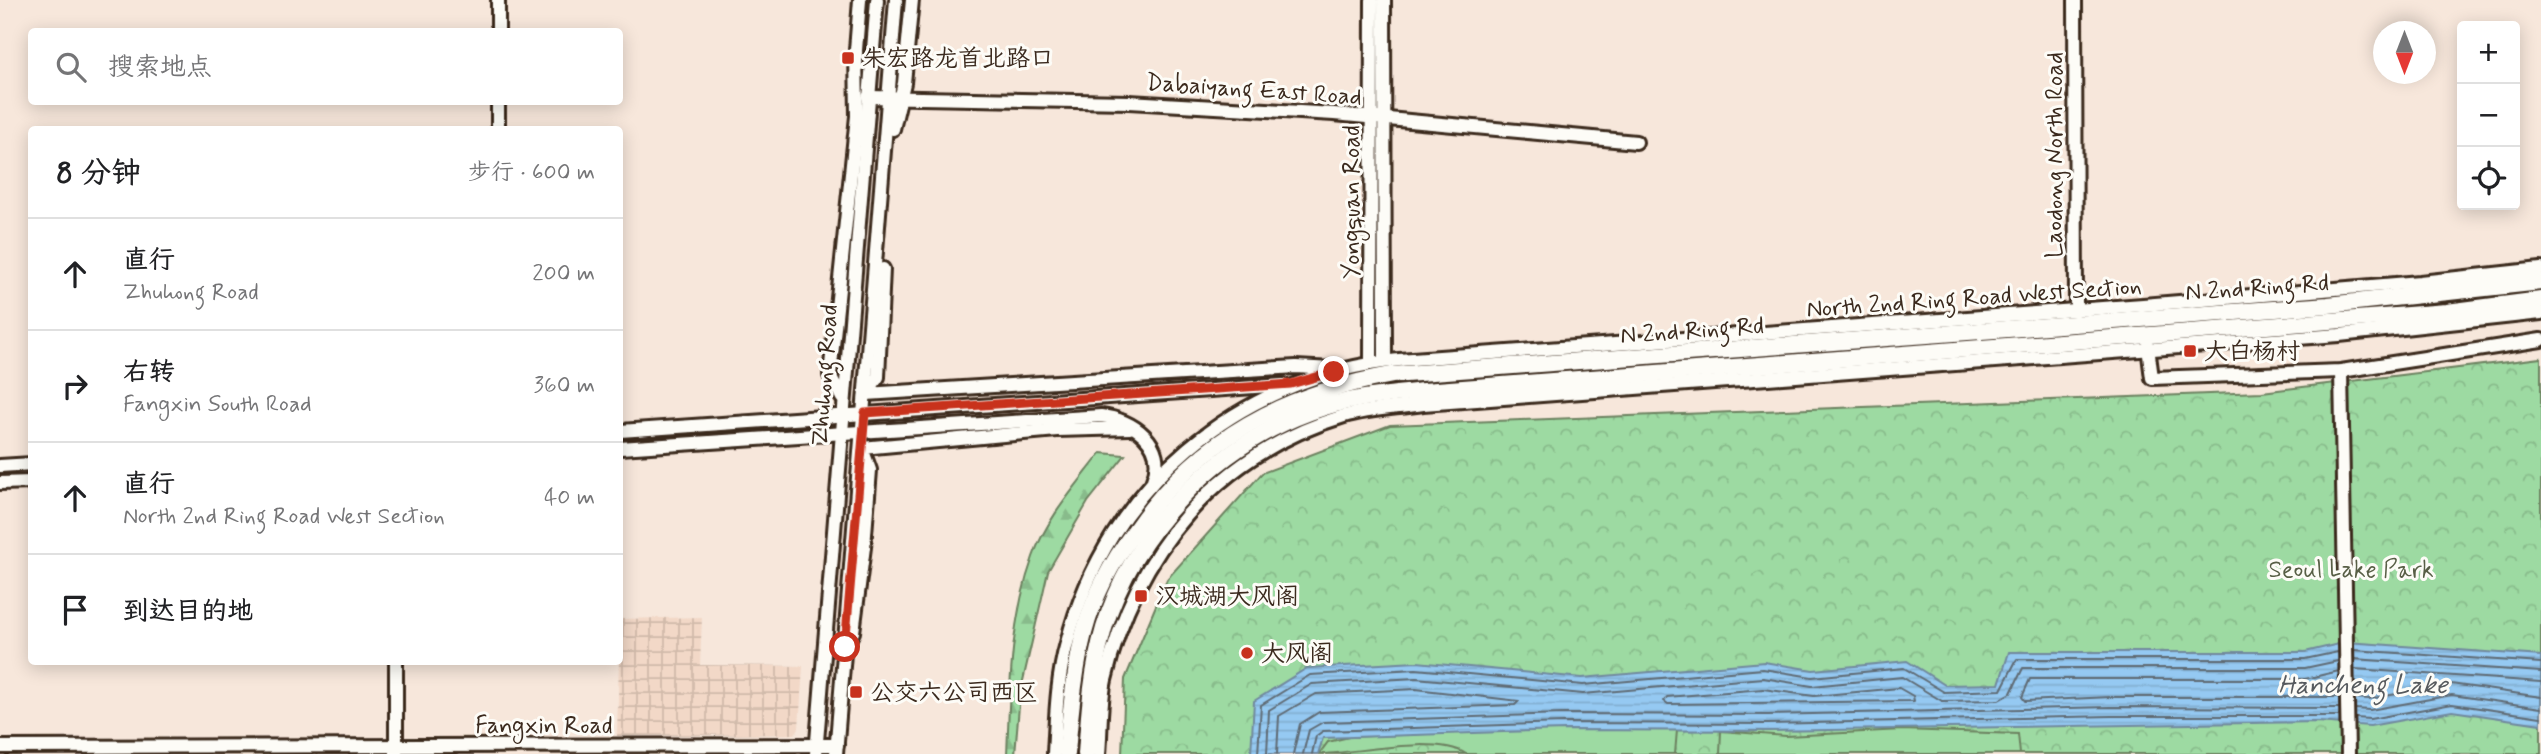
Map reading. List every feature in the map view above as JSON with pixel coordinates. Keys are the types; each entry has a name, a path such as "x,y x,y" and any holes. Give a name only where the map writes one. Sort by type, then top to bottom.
{"highway":[{"name":"N 2nd Ring Rd","path":"1067,754 1072,699 1084,633 1106,575 1147,513 1184,471 1233,432 1276,408 1343,383 1392,375 2328,305 2541,282"},
{"name":"N 2nd Ring Rd","path":"1086,754 1093,676 1105,626 1141,551 1184,494 1206,472 1282,423 1312,411 1347,401 1424,391 2447,312 2541,300"}],"main road":[{"path":"498,0 498,28"},
{"path":"842,399 830,375 857,116 860,0"},
{"name":"Zhuhong Road","path":"816,749 842,399 877,0"},
{"name":"Zhuhong Road","path":"836,750 894,98 895,0"},
{"path":"894,98 904,83 912,0"},
{"name":"Yongquan Road","path":"1372,0 1385,361"},
{"name":"Yongquan Road","path":"1371,363 1384,0"},
{"name":"Laodong North Road","path":"2075,0 2076,310"},
{"path":"856,88 866,128"},
{"name":"Dabaiyang East Road","path":"868,97 978,97 1129,102 1378,118 1636,142"},
{"path":"498,105 498,126"},
{"name":"North 2nd Ring Road West Section","path":"1054,754 1061,668 1074,617 1112,537 1152,485 1187,449 1232,414 1291,384 1385,361 2076,310 2408,283 2541,269"},
{"path":"1099,754 1105,682 1129,601 1155,557 1196,503 1266,448 1346,416 1423,404 2148,347 2339,335 2541,313"},
{"path":"2148,347 2152,378 2341,371 2541,340"},
{"path":"866,394 1308,367 1347,369"},
{"path":"2341,371 2348,754"},
{"path":"623,430 1291,384"},
{"path":"623,448 1101,416 1127,422 1147,439 1157,466 1152,485"},
{"path":"862,448 1105,427 1132,429 1147,439"},
{"path":"0,466 28,464"},
{"path":"0,483 28,482"},
{"path":"396,750 397,665"},
{"name":"Fangxin Road","path":"0,747 836,750"}],"shaded area":[{"path":"702,617 700,665 803,666 799,728 795,734 617,736 619,665 623,665 623,619"}],"green space":[{"name":"Seoul Lake Park","path":"2541,358 2541,754 1122,754 1125,679 1167,579 1262,473 1390,425 2262,392"},
{"path":"1101,453 1125,455 1088,502 1048,571 1020,694 1015,754 1007,754 1012,654 1025,581 1046,529"},
{"path":"1555,729 1677,730 1675,754 1466,754 1452,748 1415,745 1319,754 1328,742 1349,737"},
{"path":"1902,730 2018,734 2020,754 1720,754 1721,731 1786,736"}],"water":[{"name":"Hancheng Lake","path":"2347,642 2541,656 2541,724 2452,711 2370,726 2317,722 1768,731 1565,730 1323,738 1318,754 1251,754 1254,701 1307,668 1417,662 1582,678 1764,662 1813,670 1907,661 1945,685 1999,684 2009,652 2305,652"}],"place":[{"name":"朱宏路龙首北路口","path":"848,58"},
{"name":"大白杨村","path":"2190,351"},
{"name":"汉城湖大风阁","path":"1141,596"},
{"name":"大风阁","path":"1247,653"},
{"name":"公交六公司西区","path":"856,692"}],"route":[{"path":"845,647 865,413 1291,384 1334,372"}]}
